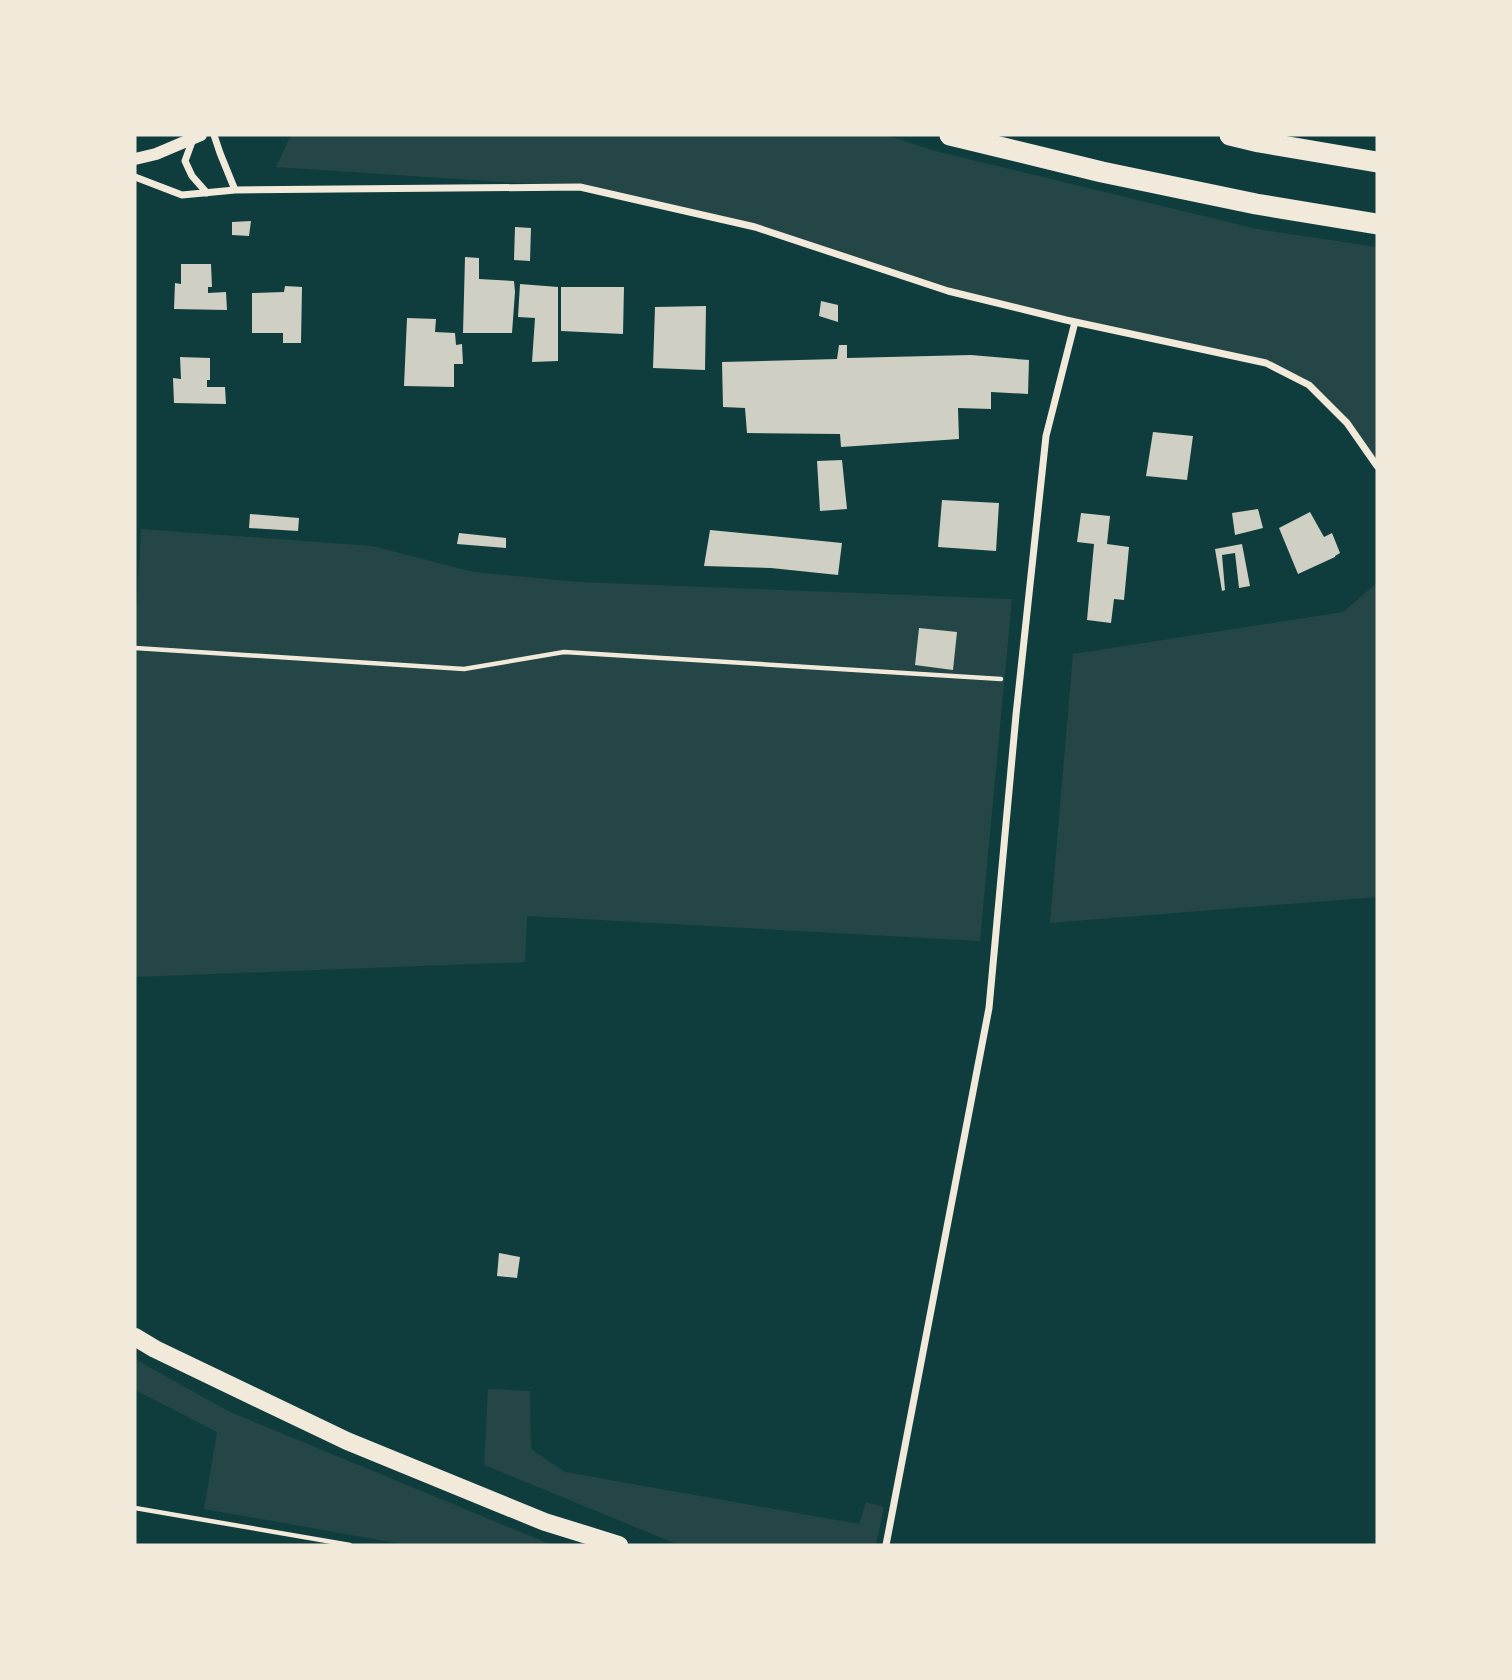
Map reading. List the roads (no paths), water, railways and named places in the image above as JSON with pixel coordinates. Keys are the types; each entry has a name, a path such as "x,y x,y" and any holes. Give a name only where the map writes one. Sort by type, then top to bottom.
{"highway":[{"path":"950,135 1102,172 1256,204 1377,224"},
{"path":"1230,135 1377,162"}],"main road":[{"path":"135,1337 347,1441 545,1522 619,1545"}],"street":[{"path":"214,135 234,190"},
{"path":"197,136 185,161 192,176 207,193"},
{"path":"135,159 156,154 197,136"},
{"path":"135,177 182,195 234,190 580,187 755,227 948,291 1075,322 1266,363 1309,385 1347,423 1377,466"},
{"path":"886,1545 989,1008 1019,680 1046,436 1075,322"}]}
